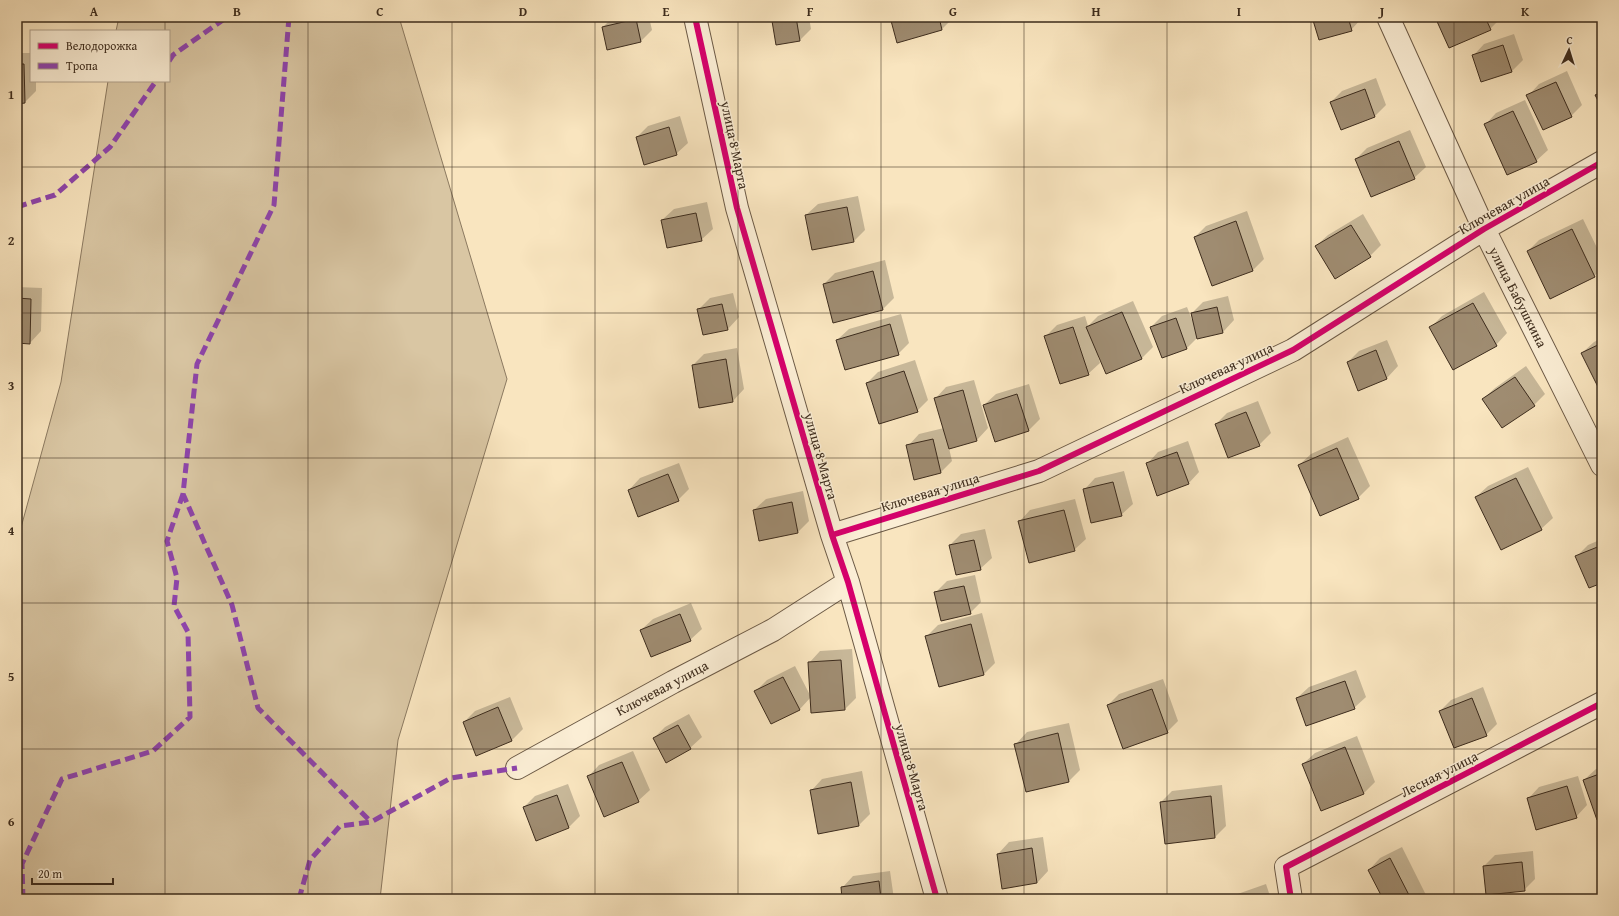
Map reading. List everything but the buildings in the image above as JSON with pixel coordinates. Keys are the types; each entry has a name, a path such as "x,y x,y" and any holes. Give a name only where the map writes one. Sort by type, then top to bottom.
{"street":[{"name":"улица 8 Марта","path":"695,17 737,208 832,536 848,582 937,899"},
{"name":"улица Бабушкина","path":"1388,17 1484,229 1602,465"},
{"name":"Ключевая улица","path":"832,536 1046,468 1293,350 1484,229 1602,162"},
{"name":"Ключевая улица","path":"516,768 673,682 774,630 848,582"},
{"name":"Лесная улица","path":"1290,899 1286,866 1602,703"}],"shaded area":[{"path":"119,17 399,17 507,379 398,740 380,899 17,899 17,542 61,382 108,82 170,82 170,30 116,30"}],"marked path":[{"path":"170,60 173,55 227,17"},
{"path":"289,17 274,205 197,364 183,494 232,605 258,708 371,822"},
{"path":"17,207 55,195 110,147 155,82"},
{"path":"23,899 22,864 62,779 153,751 190,717 188,632 174,606 177,578 167,541 183,494"},
{"path":"299,899 310,860 340,826 371,822 451,778 517,768"}],"cycle path":[{"path":"695,17 737,208 832,535 848,582 937,899"},
{"path":"832,535 1039,471 1293,350 1484,229 1602,162"},
{"path":"1291,899 1286,867 1602,703"}]}
